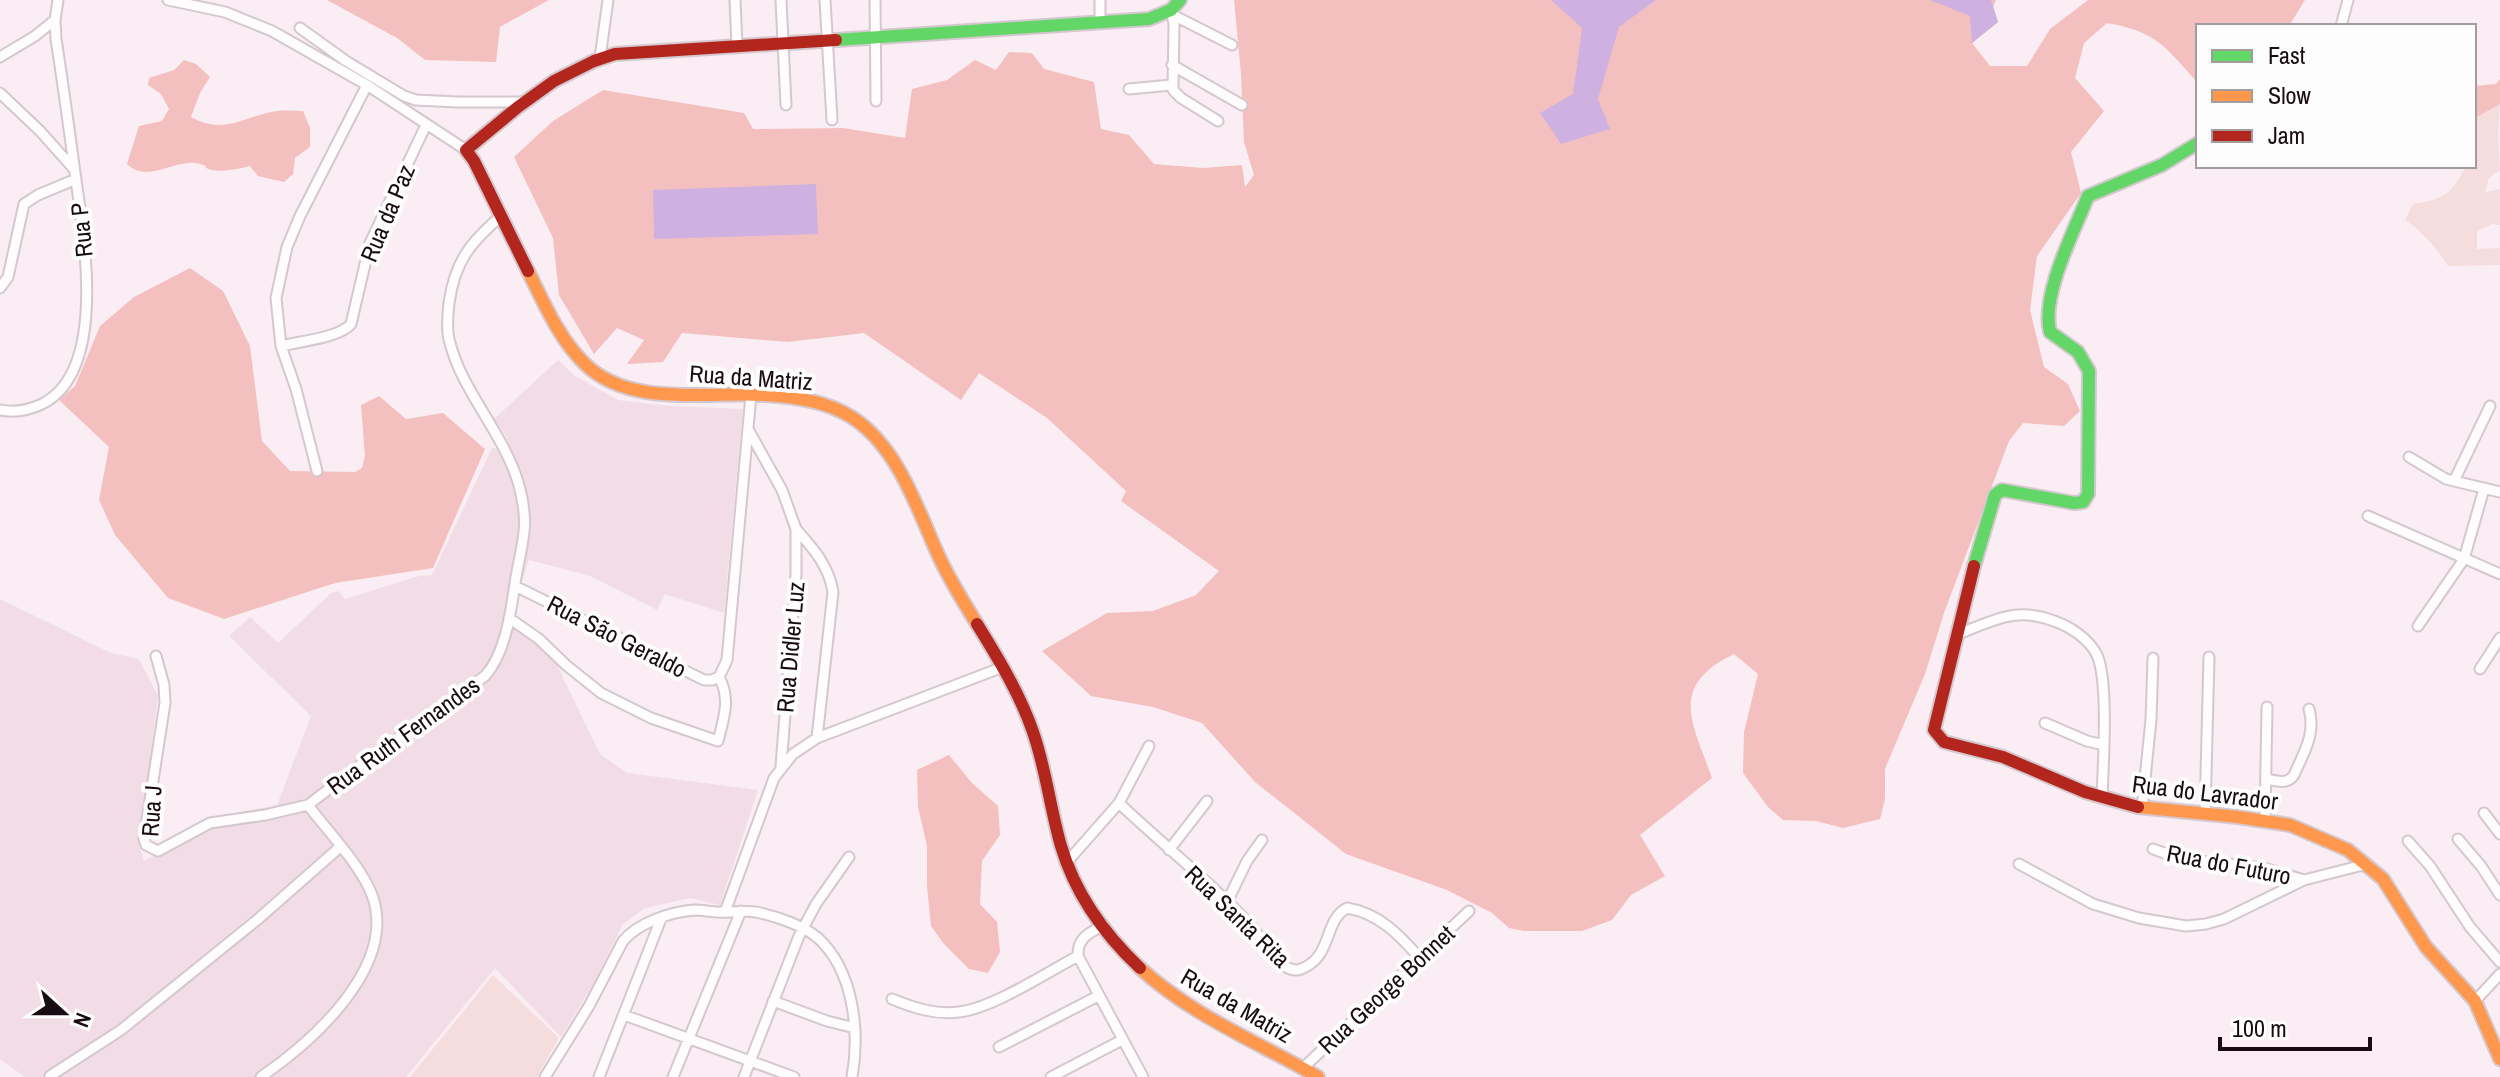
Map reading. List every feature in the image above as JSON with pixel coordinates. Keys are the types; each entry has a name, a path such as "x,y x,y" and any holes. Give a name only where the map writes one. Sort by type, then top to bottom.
{"street":[{"name":"Rua P","path":"0,410 24,410 48,400 61,389 77,359 87,298 55,20 58,0"},
{"name":"Rua da Matriz","path":"168,0 225,12 272,31 367,85 466,150 557,325 593,372 625,388 648,392 751,395 813,401 852,418 869,431 899,468 946,571 1003,667 1033,732 1067,862 1082,896 1134,961 1174,998 1219,1026 1318,1077"},
{"path":"600,58 608,0"},
{"path":"735,0 737,46"},
{"path":"781,0 786,105"},
{"path":"825,0 832,120"},
{"path":"875,0 876,101"},
{"path":"1100,0 1100,23"},
{"path":"2342,24 2348,0"},
{"path":"466,150 523,102 600,58 630,52 1149,19 1175,8"},
{"path":"1175,8 1232,45"},
{"path":"1175,8 1171,85 1176,94 1218,121"},
{"path":"0,57 55,20"},
{"path":"300,28 346,61 416,100 523,102"},
{"path":"1172,65 1242,105"},
{"path":"317,471 296,389 281,346 276,298 287,247 310,195 367,85"},
{"path":"1129,89 1171,85"},
{"path":"0,93 40,131 75,174 24,204 8,277 0,288"},
{"name":"Rua da Paz","path":"281,346 337,334 351,324 370,243 426,125"},
{"path":"1958,634 1969,583 1998,491 2074,503 2083,502 2088,494 2089,371 2080,354 2050,332 2047,314 2088,196 2162,165 2196,144"},
{"name":"Rua Ruth Fernandes","path":"261,1077 293,1055 336,1012 364,970 378,933 371,894 360,873 308,805 485,676 496,659 509,618 526,520 517,479 454,356 448,335 451,289 461,259 478,236 501,216"},
{"path":"509,618 539,639 601,693 651,718 718,741 727,699 719,677 727,660 751,395"},
{"path":"2454,481 2490,406"},
{"name":"Rua Didler Luz","path":"749,431 782,490 796,529 830,577 833,592 817,738"},
{"path":"2409,457 2454,481 2500,492"},
{"path":"2418,626 2464,559 2484,489"},
{"path":"2368,516 2500,574"},
{"name":"Rua Didler Luz","path":"781,766 796,574 796,529"},
{"name":"Rua São Geraldo","path":"515,586 696,676 712,680 719,677"},
{"path":"1958,634 2007,617 2025,615 2061,624 2083,637 2098,657 2101,670 2104,745 2102,798"},
{"name":"Rua do Lavrador","path":"1958,634 1935,720 1934,730 1944,742 2023,764 2102,798 2142,808 2265,820 2290,825 2333,841 2383,879 2426,947 2475,1001 2500,1058"},
{"path":"2480,669 2500,638"},
{"name":"Rua J","path":"156,656 164,685 165,703 144,839 146,845 158,851 210,823 308,805"},
{"path":"2205,814 2209,657"},
{"path":"2142,808 2151,720 2153,658"},
{"path":"725,912 774,778 793,754 817,738 1003,667"},
{"path":"2265,820 2267,707"},
{"path":"2266,779 2284,782 2294,775 2311,734 2313,722 2309,709"},
{"path":"2045,723 2104,745"},
{"path":"1067,862 1119,803 1149,746"},
{"path":"1169,850 1207,801"},
{"name":"Rua Santa Rita","path":"1119,803 1227,902 1282,964 1295,970 1316,961 1336,919 1347,908 1369,914 1389,926 1419,957"},
{"path":"2484,813 2500,834"},
{"path":"2458,839 2500,895"},
{"path":"1227,902 1247,861 1262,840"},
{"path":"2408,841 2430,866 2470,927 2500,962"},
{"path":"52,1077 121,1030 257,920 340,847"},
{"name":"Rua do Futuro","path":"2153,849 2181,859 2264,868 2304,880"},
{"path":"744,1077 803,929 816,904 849,857"},
{"path":"2019,864 2093,904 2139,918 2186,926 2224,919 2304,880 2367,864"},
{"path":"545,1077 589,1006 623,941 637,927 688,911 741,911 768,915 815,936 834,959 848,991 855,1028 852,1077"},
{"path":"673,1077 741,911"},
{"name":"Rua George Bonnet","path":"1303,1068 1469,911"},
{"path":"599,1077 661,919"},
{"path":"1104,925 1081,939 1078,956 1143,1077"},
{"path":"892,999 930,1012 970,1010 1078,956"},
{"path":"2475,1001 2500,974"},
{"path":"999,1047 1098,996"},
{"path":"773,1001 855,1028"},
{"path":"624,1015 794,1077"},
{"path":"1051,1077 1122,1040"}],"shaded area":[{"path":"327,0 549,0 500,27 496,62 425,60 397,38"},
{"path":"1234,0 1996,0 1993,7 1998,22 1972,43 1990,66 2027,66 2050,29 2088,0 2305,0 2290,24 2196,24 2196,81 2159,43 2138,31 2107,23 2084,43 2075,78 2104,111 2071,152 2081,193 2037,256 2030,310 2044,367 2068,384 2080,411 2064,426 2023,423 2009,441 1944,613 1925,674 1885,769 1885,799 1880,819 1843,828 1816,821 1783,820 1768,807 1743,773 1744,732 1758,674 1734,654 1713,666 1700,679 1693,693 1693,723 1712,778 1640,835 1665,876 1631,895 1612,920 1582,931 1509,928 1492,913 1447,890 1346,854 1255,782 1202,723 1153,707 1091,696 1042,651 1107,613 1153,611 1196,595 1219,571 1121,501 1126,491 1047,418 979,373 961,400 864,333 788,342 682,333 663,362 627,364 644,340 617,328 594,354 559,295 553,238 514,157 553,121 603,90 744,113 753,129 843,128 905,138 912,89 947,80 975,60 996,70 1009,52 1032,53 1044,69 1094,82 1101,129 1129,135 1154,164 1203,168 1242,165 1245,187 1254,175 1244,142"},
{"path":"1551,0 1656,0 1619,27 1598,99 1610,129 1561,144 1540,113 1573,94 1582,28"},
{"path":"1930,0 1991,0 1998,22 1972,43 1970,16"},
{"path":"184,60 196,64 210,77 191,117 214,125 225,125 265,113 303,111 310,128 310,147 295,158 293,174 284,182 258,176 250,166 216,171 191,163 144,172 127,164 139,126 162,121 169,109 161,94 148,85 149,78 174,70"},
{"path":"2500,79 2500,104 2476,117 2476,86 2496,84"},
{"path":"2500,104 2500,170 2489,178 2485,192 2500,189 2500,225 2492,224 2477,231 2477,249 2500,248 2500,265 2448,266 2429,241 2405,220 2413,204 2446,194 2465,168 2476,168 2476,116"},
{"path":"816,184 818,234 654,239 653,190"},
{"path":"190,268 223,291 250,346 262,441 290,471 355,472 362,468 365,456 361,405 379,396 406,419 443,413 485,449 433,568 335,583 224,619 168,598 115,535 99,500 109,447 59,400 75,386 100,326 134,297"},
{"path":"558,360 575,376 618,400 743,409 724,613 665,594 657,610 590,576 529,560 518,592 513,623 545,647 553,657 600,754 627,773 758,790 720,905 690,898 645,908 623,924 595,981 561,1037 495,968 406,1077 25,1077 0,1059 0,599 111,653 139,659 158,696 139,844 144,861 197,832 240,822 234,813 277,805 311,716 229,636 250,617 278,643 331,593 339,591 345,599 419,576 432,575 492,448 505,449 509,445 494,419"},
{"path":"949,755 972,783 998,806 1000,835 982,861 980,904 997,922 1000,952 988,973 969,969 931,926 927,846 918,807 917,770"},
{"path":"493,975 559,1038 537,1077 410,1077"}],"traffic: fast":[{"path":"836,40 1149,19 1171,10 1180,0"},
{"path":"1974,566 1995,495 2002,490 2074,503 2083,502 2088,494 2089,371 2078,352 2050,332 2048,317 2060,263 2088,196 2162,165 2196,144"}],"traffic: slow":[{"path":"528,271 567,343 585,364 603,378 647,392 765,395 799,399 822,404 853,418 869,431 895,464 945,569 977,624"},
{"path":"2138,807 2290,825 2348,850 2383,879 2426,947 2475,1001 2500,1059"},
{"path":"1140,968 1203,1014 1318,1077"}],"traffic: jam":[{"path":"528,271 466,150 518,107 554,81 615,54 836,40"},
{"path":"1974,566 1934,730 1944,742 2003,757 2085,792 2138,807"},
{"path":"977,624 1008,676 1028,718 1061,846 1074,880 1103,927 1140,968"}]}
